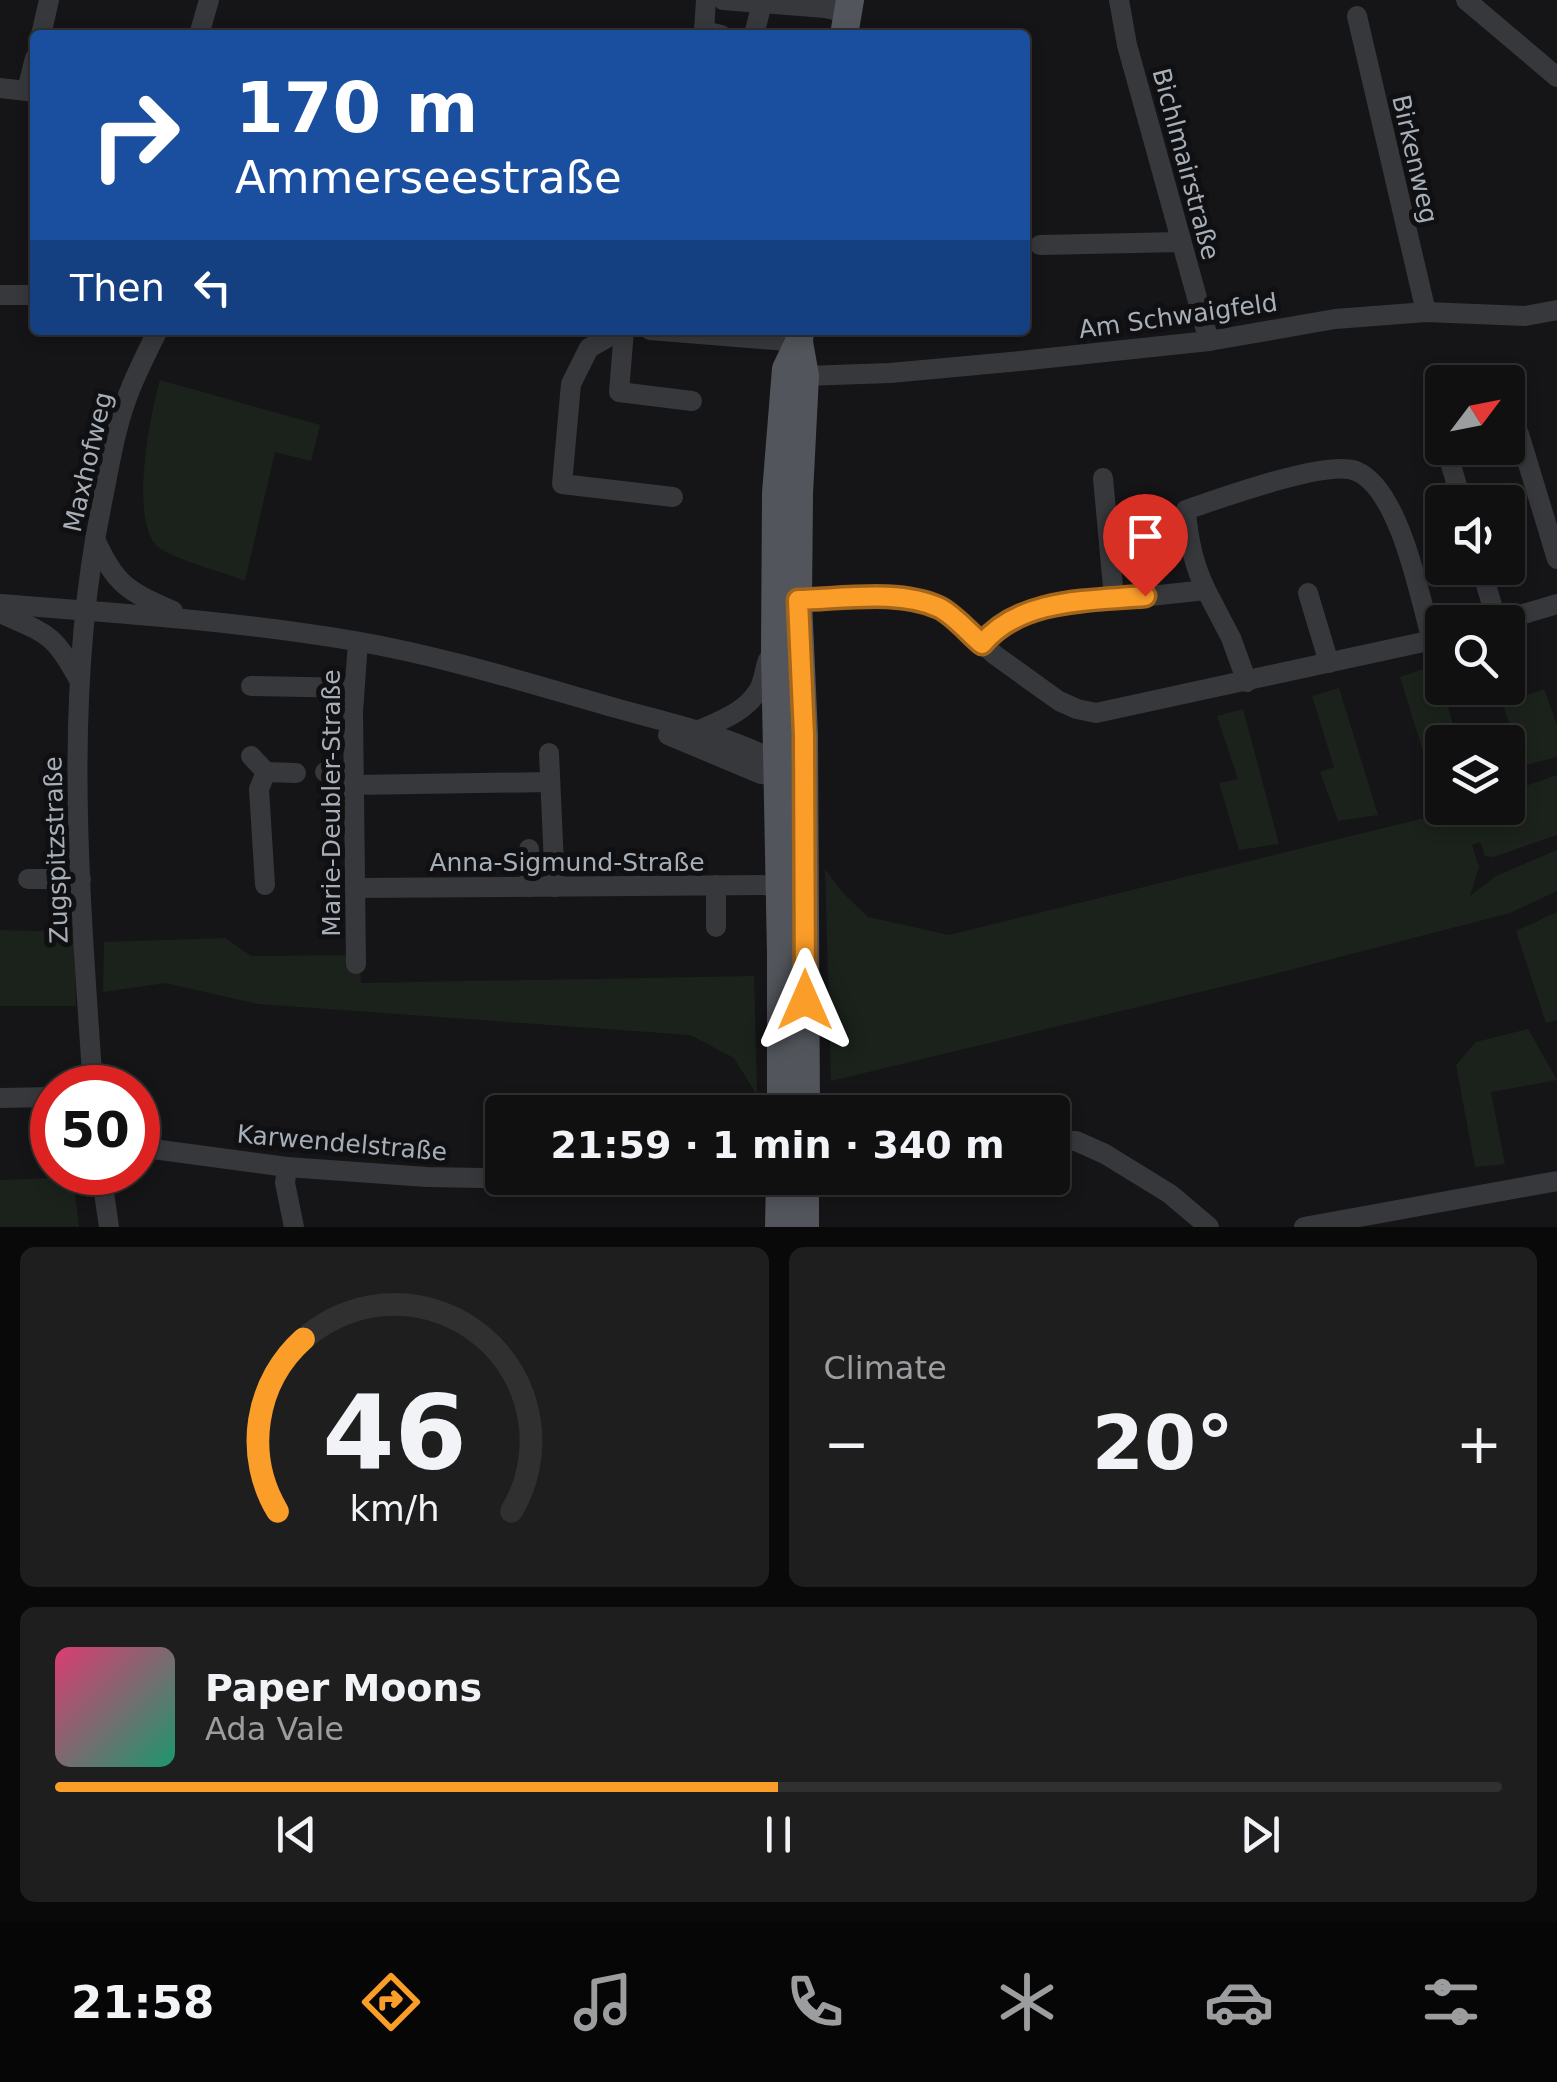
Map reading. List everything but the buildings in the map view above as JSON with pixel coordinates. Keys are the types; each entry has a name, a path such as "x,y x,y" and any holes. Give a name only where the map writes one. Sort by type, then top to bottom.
{"main road":[{"path":"780,1095 787,600 799,494 805,376 800,336"},
{"path":"800,336 786,369 784,387 776,493 787,600 775,651 805,1095"},
{"path":"778,1227 779,1195"},
{"path":"805,1195 805,1227"}],"street":[{"path":"42,30 50,0"},
{"path":"200,30 209,0"},
{"path":"704,30 706,0"},
{"path":"724,0 848,16"},
{"name":"Bichlmairstraße","path":"1119,0 1209,341"},
{"path":"1466,0 1557,77"},
{"path":"755,30 762,2"},
{"name":"Birkenweg","path":"1356,16 1426,312"},
{"path":"0,88 30,91"},
{"path":"1040,245 1181,242"},
{"path":"0,295 30,296"},
{"name":"Am Schwaigfeld","path":"805,376 982,365 1209,341 1336,319 1426,312 1525,316 1557,310"},
{"name":"Maxhofweg","path":"86,611 94,538 119,422 156,335"},
{"path":"613,335 588,348 571,384 562,484 673,497"},
{"path":"622,335 619,392 692,401"},
{"path":"775,335 800,336"},
{"path":"1525,454 1557,558"},
{"path":"1247,682 1232,638 1195,569 1186,510 1321,470 1354,469 1376,484 1402,532 1426,605"},
{"path":"1102,478 1114,598"},
{"path":"94,538 122,584 191,619"},
{"path":"982,644 994,629 1039,608 1206,590"},
{"path":"1308,593 1329,663"},
{"path":"787,600 917,599 944,610 1032,684 1076,709 1096,713 1425,643"},
{"path":"0,604 191,619 358,642 458,665 697,732 786,772"},
{"path":"1525,614 1557,604"},
{"name":"Zugspitzstraße","path":"86,611 79,680 77,790 92,1065"},
{"path":"0,613 55,641 79,680"},
{"name":"Marie-Deubler-Straße","path":"356,964 353,778 358,642"},
{"path":"697,732 735,714 748,703 760,687 766,664 775,651"},
{"path":"251,686 354,688"},
{"path":"593,702 761,774 786,772"},
{"path":"548,754 555,887"},
{"path":"251,756 266,772 296,773"},
{"path":"265,885 260,789 266,772"},
{"path":"325,772 353,778 550,782"},
{"path":"529,849 530,887"},
{"path":"28,879 81,879"},
{"name":"Anna-Sigmund-Straße","path":"355,888 780,885"},
{"path":"716,886 716,927"},
{"path":"0,1098 30,1097"},
{"path":"1070,1141 1106,1154 1170,1194 1209,1227"},
{"name":"Karwendelstraße","path":"160,1150 287,1167 485,1178"},
{"path":"287,1167 285,1182 294,1227"},
{"path":"1304,1227 1557,1181"},
{"path":"104,1195 109,1227"}],"shaded area":[{"path":"160,380 320,425 311,461 275,452 245,581 164,551 149,534 144,467"},
{"path":"1425,669 1425,705 1447,705 1453,725 1425,725 1425,757 1400,677"},
{"path":"1339,688 1378,815 1338,821 1320,772 1334,767 1312,696"},
{"path":"1544,689 1557,725 1557,757 1525,765 1525,725 1509,725 1503,705 1525,705 1525,696"},
{"path":"1243,709 1279,844 1239,850 1219,783 1238,779 1217,716"},
{"path":"1557,775 1557,835 1493,857 1485,856 1480,842 1472,845 1479,867 1470,896 1496,876 1557,850 1557,891 1510,913 831,1081 825,869 868,917 949,935 1425,818 1425,825 1525,825 1525,786"},
{"path":"1557,912 1557,1020 1546,1023 1516,931"},
{"path":"0,930 74,932 76,1006 0,1006"},
{"path":"225,938 251,956 359,955 361,983 754,976 757,1095 734,1058 690,1035 258,1004 165,983 103,992 104,942"},
{"path":"1528,1029 1557,1080 1491,1092 1505,1164 1475,1167 1456,1065 1476,1042"},
{"path":"30,1179 30,1195 75,1195 79,1227 0,1227 0,1180"}],"route":[{"path":"805,1000 804,735 798,600 917,599 944,610 982,644 994,629 1039,608 1145,596"}]}
